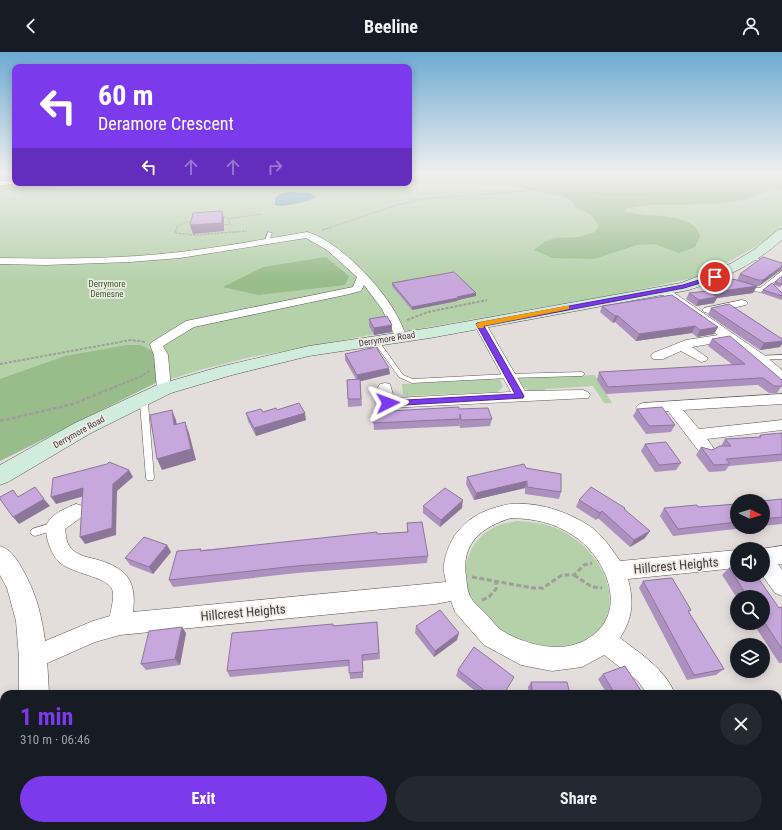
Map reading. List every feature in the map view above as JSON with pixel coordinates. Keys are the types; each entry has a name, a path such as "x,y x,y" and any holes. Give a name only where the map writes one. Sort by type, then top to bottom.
{"main road":[{"name":"Derrymore Road","path":"0,476 84,428 164,389 264,361 309,351 376,341 398,331 480,324 684,286 715,277 751,257 782,233"}],"street":[{"path":"0,261 46,262 130,259 180,255 268,237 307,235 332,249 369,284 388,309 398,331"},
{"path":"164,389 161,356 156,345 190,324 357,289 362,277"},
{"path":"663,290 759,358 782,377"},
{"path":"695,312 727,306 740,308"},
{"path":"480,324 520,396"},
{"path":"658,356 690,343 729,337"},
{"path":"681,346 701,358"},
{"path":"385,387 388,403 520,396 583,395"},
{"path":"643,408 782,399"},
{"path":"672,406 708,450"},
{"path":"696,434 782,425"},
{"path":"76,511 55,526 55,536 61,551 70,560 88,568 115,576 122,585 123,598 120,624"},
{"path":"512,511 535,512 559,519 582,531 601,549 615,573 622,596 619,620 605,641 582,655 552,659 521,653 492,637 459,591 454,565 460,544 472,528 490,516 512,511"},
{"path":"770,556 782,555"},
{"path":"0,556 7,564 24,597 34,657 34,690"},
{"name":"Hillcrest Heights","path":"615,573 730,560"},
{"path":"770,570 782,586"},
{"name":"Hillcrest Heights","path":"34,657 93,632 120,624 459,591"},
{"path":"605,641 646,673 660,690"}],"lane":[{"path":"751,257 782,267"},
{"path":"715,277 754,290 761,290 782,274"},
{"path":"376,341 401,376 412,381 582,374"},
{"path":"759,358 782,357"},
{"path":"140,400 144,404 150,478"},
{"path":"35,532 55,526"}],"path":[{"path":"307,235 343,225 385,209"},
{"path":"220,218 227,217 227,219 262,214"},
{"path":"227,219 233,226"},
{"path":"199,220 193,220 177,226 175,233 196,235 247,230"},
{"path":"222,224 230,224"},
{"path":"184,235 189,232"},
{"path":"398,331 428,312 487,300"},
{"path":"0,364 131,340 144,341 156,345"},
{"path":"0,421 73,404 142,376 149,371 152,365 162,363"},
{"path":"574,575 584,565 595,563 615,573"},
{"path":"496,582 496,589 490,597 478,602 459,591 479,577 496,582 507,582 533,588 544,588 562,575 574,575 592,587 615,573"}],"green space":[{"name":"Derrymore Demesne","path":"0,209 782,209 782,226 765,241 711,272 693,278 618,294 406,331 392,331 251,357 200,370 156,383 0,461"},
{"path":"579,209 626,209 624,211 632,213 669,217 694,226 700,237 695,247 679,253 654,244 637,245 594,259 552,258 534,250 544,242 555,238 578,237 595,232 599,226 590,214"},
{"path":"326,257 349,276 345,285 258,295 223,287 263,267"},
{"path":"127,345 141,345 153,352 157,382 0,461 0,379 65,356"},
{"path":"595,375 612,403 604,403 593,386 545,389 544,392 534,392 520,386 516,378"},
{"path":"500,379 503,386 498,392 407,396 403,394 402,384"},
{"path":"517,521 533,522 558,529 581,544 600,566 606,578 609,591 609,605 606,619 601,628 587,641 557,650 513,640 510,639 475,606 470,596 465,574 466,564 470,554 475,544 491,529"}],"building":[{"path":"222,211 222,223 190,225 193,213"},
{"path":"763,257 782,263 782,266 763,280 758,280 740,274"},
{"path":"454,272 476,293 412,307 392,283"},
{"path":"782,276 782,284 775,282"},
{"path":"733,279 757,286 715,292"},
{"path":"772,283 782,293 782,296 763,290"},
{"path":"708,291 717,297 699,300 689,293"},
{"path":"672,295 718,327 700,330 695,326 639,334 618,316 615,316 602,306"},
{"path":"729,304 782,339 782,341 764,343 711,308"},
{"path":"387,316 392,325 374,328 369,319"},
{"path":"730,336 782,380 782,386 774,386 763,378 760,378 608,387 599,372 745,364 712,339"},
{"path":"376,347 389,368 357,375 345,354"},
{"path":"360,379 361,399 348,399 347,380"},
{"path":"299,403 305,413 254,428 246,413 261,409 263,412 276,408 277,410"},
{"path":"459,407 459,409 488,408 492,419 461,420 460,414 460,419 373,423 373,412"},
{"path":"662,407 675,425 649,426 637,409"},
{"path":"172,410 174,425 185,422 191,449 157,459 150,415"},
{"path":"782,433 782,454 726,459 730,464 714,465 701,447 712,450 720,446 731,446 725,439 761,437 760,435"},
{"path":"666,442 681,463 659,465 645,444"},
{"path":"109,462 129,470 113,484 112,528 80,537 83,488 51,497 53,478 107,464"},
{"path":"524,464 526,468 561,474 561,492 527,487 527,481 476,493 467,477"},
{"path":"35,487 44,499 13,517 0,497 13,490 18,497"},
{"path":"591,487 625,508 624,509 650,531 634,540 602,511 600,513 579,500"},
{"path":"445,488 463,500 441,520 423,506"},
{"path":"782,499 782,517 770,518 770,500"},
{"path":"697,505 698,507 730,505 730,523 678,529 664,508"},
{"path":"422,522 428,556 296,566 169,580 177,551 201,549 200,551 377,532 377,534 408,532 407,523"},
{"path":"144,537 167,545 149,567 125,558"},
{"path":"672,578 691,610 688,611 724,669 694,675 643,581"},
{"path":"738,582 761,582 766,590 743,590"},
{"path":"770,595 779,608 782,607 782,649 770,630"},
{"path":"440,610 459,633 435,651 416,626"},
{"path":"377,622 379,653 362,655 363,672 349,673 349,660 227,671 232,633 333,624 333,626"},
{"path":"182,627 175,659 141,664 149,631"},
{"path":"474,647 514,677 506,690 484,690 458,670"},
{"path":"625,666 640,690 613,690 603,674"},
{"path":"531,682 567,682 569,690 532,690"}],"slow traffic":[{"path":"481,327 480,324 566,308"}],"route":[{"path":"388,403 520,396 480,324 684,286 715,277"}]}
